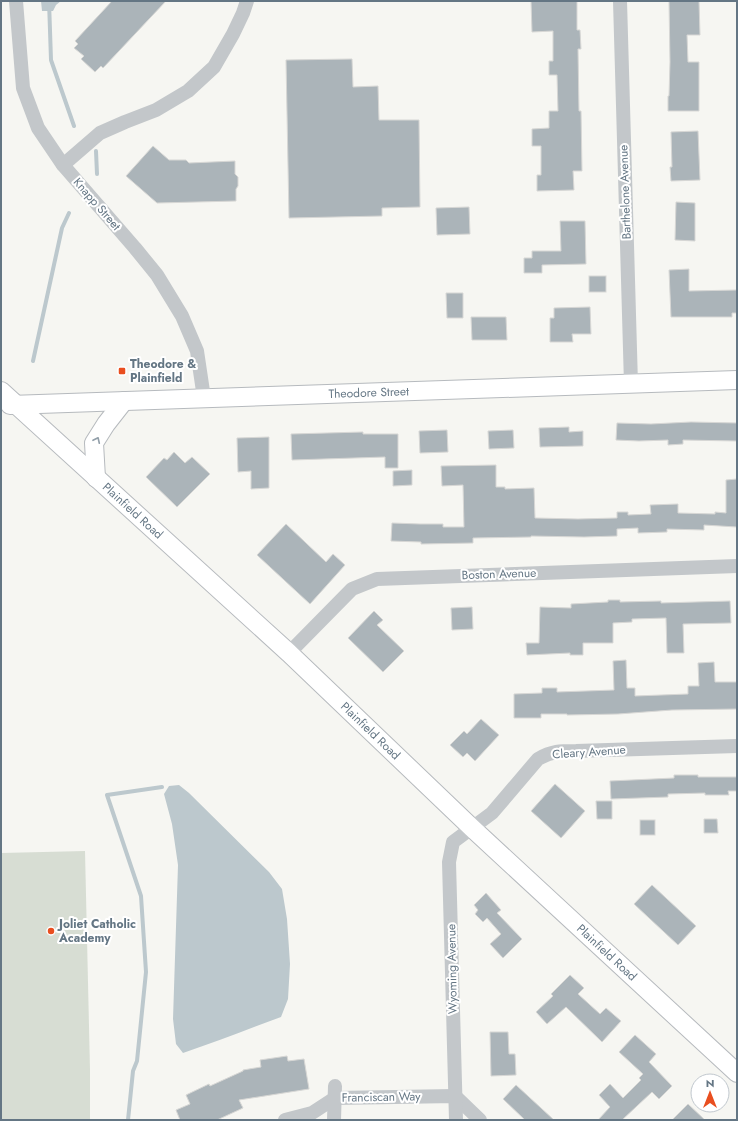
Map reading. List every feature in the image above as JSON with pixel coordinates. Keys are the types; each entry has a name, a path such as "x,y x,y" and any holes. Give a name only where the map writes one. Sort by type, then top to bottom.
{"main road":[{"name":"Theodore Street","path":"9,406 737,380"},
{"name":"Plainfield Road","path":"1,391 9,406 96,478 289,653 472,828 737,1073"},
{"path":"96,478 94,443 106,424 124,401"}],"street":[{"name":"Knapp Street","path":"16,1 23,88 38,128 62,165 157,275 182,316 197,351 204,398"},
{"path":"62,165 100,133 156,110 188,91 214,66 233,34 247,1"},
{"name":"Barthelone Avenue","path":"620,1 631,384"},
{"name":"Boston Avenue","path":"289,653 352,589 376,579 737,566"},
{"name":"Cleary Avenue","path":"472,828 492,813 538,759 548,753 559,751 737,746"},
{"name":"Wyoming Avenue","path":"456,1120 450,862 453,842 472,828"},
{"path":"334,1120 335,1092"},
{"name":"Franciscan Way","path":"285,1120 318,1117 335,1092 455,1096"},
{"path":"455,1096 480,1120"}],"shaded area":[{"path":"41,1 61,1 56,5 53,11 42,11"},
{"path":"179,785 269,872 282,889 287,919 290,964 288,999 281,1017 183,1053 176,1044 173,1019 178,865 172,824 164,794 169,786"},
{"name":"Joliet Catholic Academy","path":"85,851 90,1120 1,1120 1,853"}],"building":[{"path":"112,1 166,1 103,68 101,66 95,72 81,59 84,56 74,48 78,44 75,41"},
{"path":"531,1 577,1 577,30 580,30 581,49 578,49 582,171 573,171 574,190 537,191 537,175 541,175 541,146 532,146 532,129 549,128 549,111 558,111 557,75 549,75 549,61 553,61 553,31 532,32"},
{"path":"669,1 699,1 700,35 687,35 688,62 699,62 699,111 668,111 670,62"},
{"path":"352,59 353,87 378,86 379,120 419,120 420,207 382,208 382,216 289,218 286,60"},
{"path":"698,131 700,180 671,181 671,132"},
{"path":"153,146 169,160 186,160 189,163 235,161 235,174 238,177 236,201 157,203 126,176"},
{"path":"676,202 695,203 695,241 675,240"},
{"path":"469,207 470,234 437,235 436,208"},
{"path":"560,221 585,221 586,264 542,265 542,273 524,273 524,258 532,258 532,251 561,251"},
{"path":"689,269 689,291 737,290 737,313 732,313 732,317 671,317 669,270"},
{"path":"589,276 606,276 606,292 589,292"},
{"path":"446,293 463,293 463,318 447,318"},
{"path":"590,307 591,334 572,334 573,342 550,342 550,318 554,318 554,308"},
{"path":"471,317 506,317 507,340 472,340"},
{"path":"691,422 737,423 737,441 683,440 683,444 668,445 668,440 616,440 617,423 651,424"},
{"path":"569,427 569,432 583,431 583,446 540,447 539,428"},
{"path":"447,430 448,452 420,453 419,431"},
{"path":"513,430 514,448 489,449 488,431"},
{"path":"363,432 363,434 398,434 398,468 385,468 385,457 292,460 291,434"},
{"path":"269,437 269,488 251,489 251,471 238,472 237,438"},
{"path":"174,452 185,463 192,457 210,474 177,507 146,477 164,458 167,460"},
{"path":"496,465 496,487 505,487 505,489 534,488 535,518 617,518 617,512 628,512 628,515 651,514 650,505 678,504 678,513 726,513 726,480 737,479 737,527 704,525 704,530 667,529 667,532 638,533 638,528 617,529 617,536 473,538 473,543 421,544 421,542 391,541 392,523 443,524 443,527 464,527 463,485 442,486 441,466"},
{"path":"412,470 412,485 393,486 393,471"},
{"path":"286,524 326,562 333,554 345,565 310,604 257,555"},
{"path":"608,600 620,600 620,602 661,601 661,603 730,601 731,623 683,624 684,653 667,653 666,618 632,619 632,622 613,623 613,643 583,643 583,655 570,655 570,653 527,655 526,643 539,643 540,607 571,608 571,604 608,602"},
{"path":"472,607 473,629 452,630 451,608"},
{"path":"374,611 383,620 377,625 404,651 383,672 348,638"},
{"path":"626,660 627,688 635,688 635,696 688,694 688,686 699,686 698,663 714,662 715,682 737,682 737,709 672,710 618,714 541,714 541,718 514,718 514,694 542,693 542,688 557,688 557,692 614,690 613,661"},
{"path":"481,719 499,735 475,761 467,753 463,757 450,745 464,731 467,734"},
{"path":"674,775 698,775 698,777 737,777 737,791 728,791 729,795 705,795 705,793 668,794 668,797 611,799 610,781 674,778"},
{"path":"555,784 585,811 561,838 531,811"},
{"path":"596,801 612,801 612,819 597,819"},
{"path":"704,819 717,819 718,833 704,833"},
{"path":"640,820 655,820 655,835 640,835"},
{"path":"652,885 696,926 678,945 634,904"},
{"path":"486,893 501,910 497,913 522,939 503,958 490,944 501,934 487,918 483,922 475,914 478,910 474,905"},
{"path":"570,975 584,988 578,994 600,1014 606,1008 621,1021 602,1042 566,1007 547,1024 536,1012 553,996 551,994"},
{"path":"490,1032 508,1032 509,1054 515,1054 516,1075 491,1076"},
{"path":"635,1035 656,1054 649,1062 672,1086 659,1099 652,1092 622,1120 598,1120 610,1107 599,1095 610,1084 623,1098 641,1080 639,1078 643,1074 619,1052"},
{"path":"287,1056 288,1061 304,1059 309,1089 239,1100 243,1108 217,1120 180,1120 176,1110 190,1104 186,1095 209,1084 210,1086 243,1070 261,1067 260,1060"},
{"path":"516,1085 554,1120 525,1120 503,1099"},
{"path":"688,1104 690,1106 690,1113 698,1113 705,1120 672,1120"}],"waterway":[{"path":"49,1 51,60 74,126"},
{"path":"96,151 97,174"},
{"path":"33,361 62,228 69,213"},
{"path":"128,1120 133,1071 137,1061 146,972 141,896 107,795 162,787"}],"place":[{"name":"Theodore & Plainfield","path":"122,371"},
{"name":"Joliet Catholic Academy","path":"51,931"}]}
